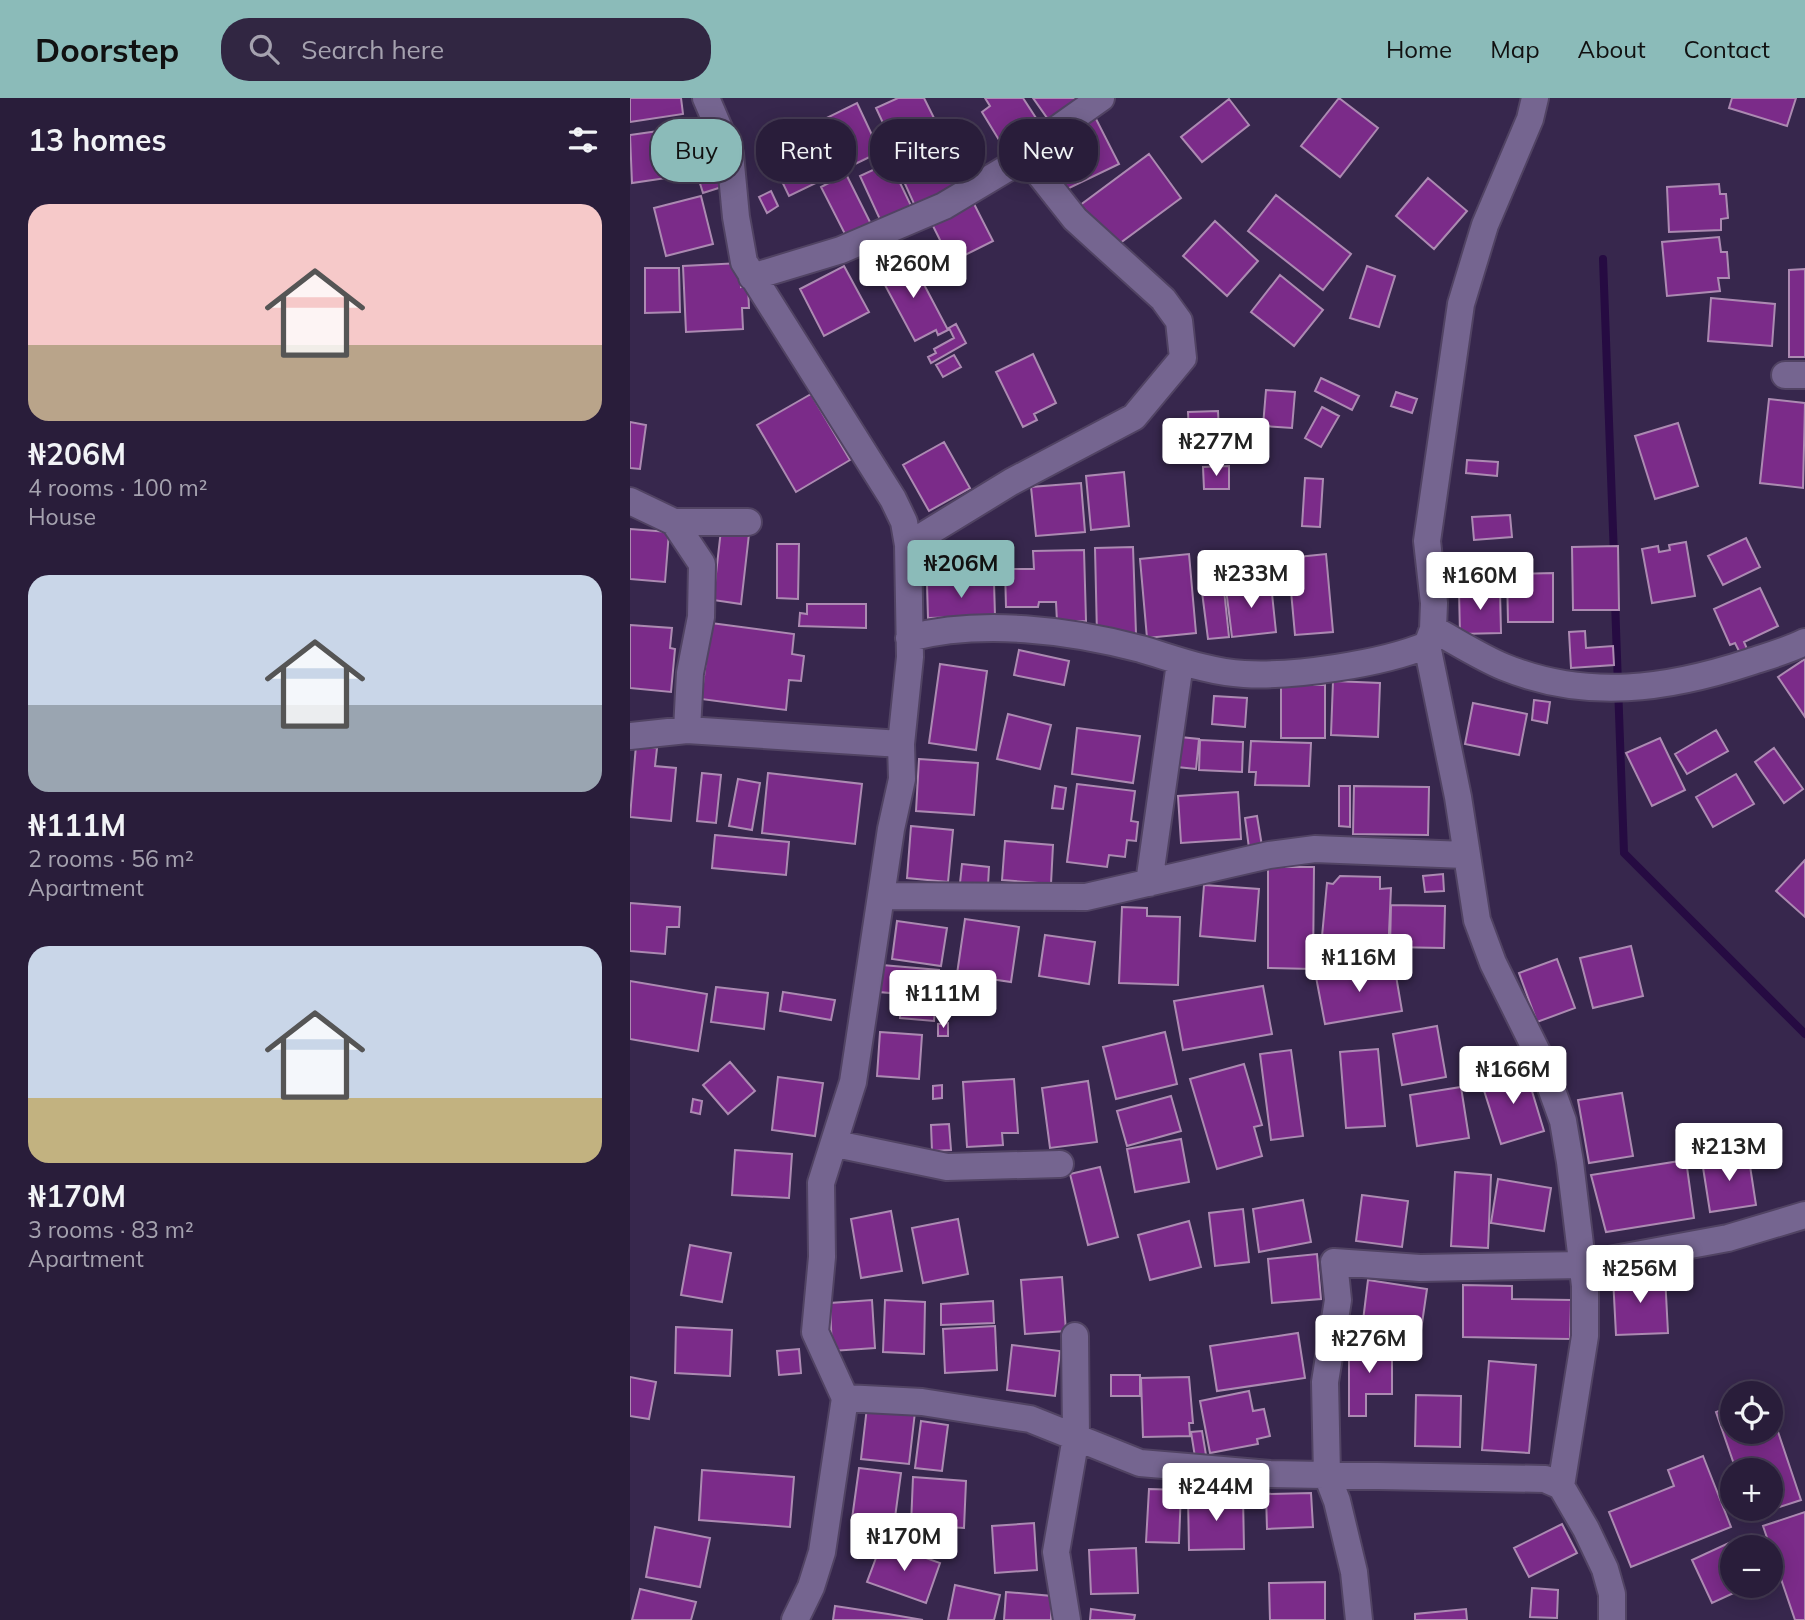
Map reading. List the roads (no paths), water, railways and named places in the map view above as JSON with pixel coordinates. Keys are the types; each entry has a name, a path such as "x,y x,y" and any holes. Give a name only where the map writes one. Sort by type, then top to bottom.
{"street":[{"path":"706,98 730,155 744,262 892,499 904,522 908,545 909,638 901,744 902,779 853,1082 836,1144 821,1183 822,1257 815,1332 845,1398 822,1552 811,1587 795,1620"},
{"path":"1071,119 1101,98"},
{"path":"1535,98 1530,119 1485,225 1461,304 1427,541 1430,637 1477,920 1493,962 1541,1060 1563,1121 1582,1265 1585,1336 1561,1486 1605,1569 1612,1594 1612,1620"},
{"path":"752,277 841,250 944,206 999,173"},
{"path":"908,545 1011,482 1134,417 1183,358 1179,321 1163,299 1075,219 1046,182"},
{"path":"630,501 674,522 748,522"},
{"path":"674,522 702,564 701,617 690,673 687,730"},
{"path":"909,638 924,634 1004,629 1074,634 1141,650 1180,663 1242,674 1282,674 1406,654 1430,637"},
{"path":"1430,637 1505,667 1574,686 1618,689 1672,685 1711,675 1805,642"},
{"path":"1149,883 1180,663"},
{"path":"630,736 687,730 901,744"},
{"path":"881,896 1086,897 1269,855 1315,849 1465,855"},
{"path":"836,1144 947,1167 1060,1164"},
{"path":"1359,1620 1351,1560 1337,1501 1327,1475 1325,1382 1338,1300 1334,1262 1420,1268 1582,1265 1728,1238 1805,1215"},
{"path":"1067,1620 1056,1552 1076,1437 1075,1336"},
{"path":"845,1398 922,1402 1020,1418 1140,1462 1270,1474 1545,1479 1561,1486"}],"waterway":[{"path":"1603,259 1614,557"},
{"path":"1615,601 1624,853 1805,1034"}]}
